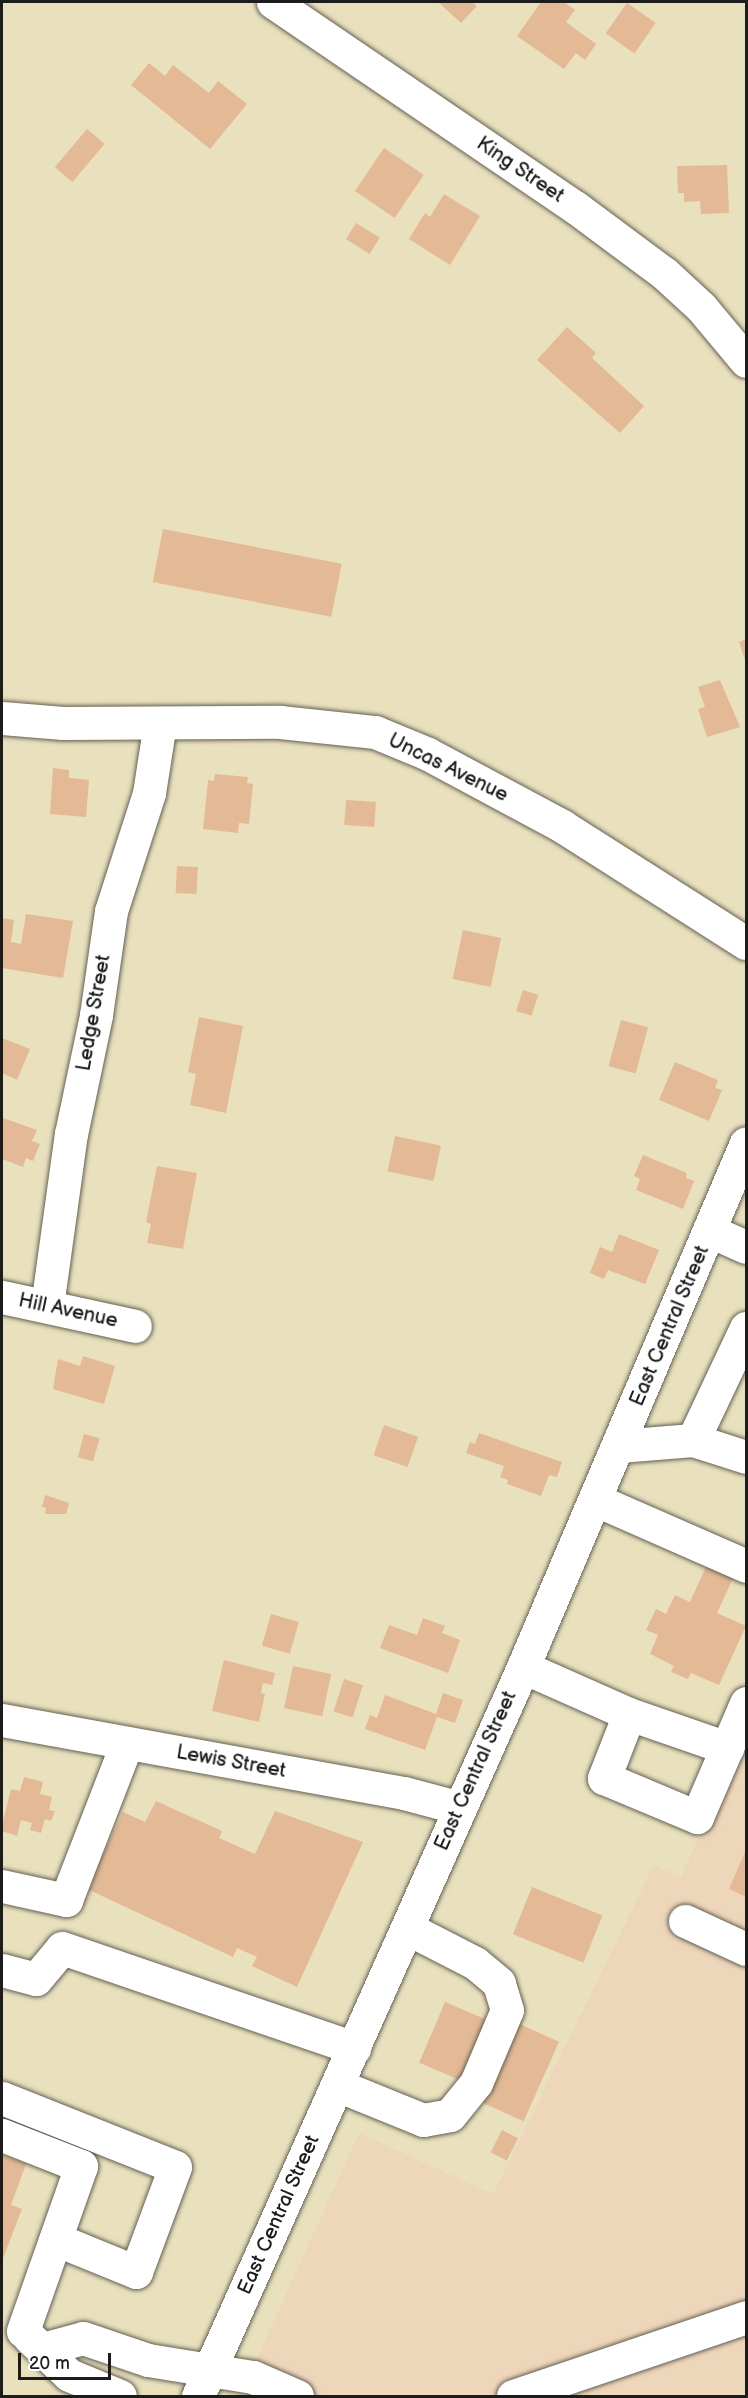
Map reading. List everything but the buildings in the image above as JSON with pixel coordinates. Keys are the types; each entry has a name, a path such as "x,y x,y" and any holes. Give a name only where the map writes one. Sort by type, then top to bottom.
{"street":[{"name":"King Street","path":"273,2 664,273 744,352"},
{"name":"Uncas Avenue","path":"2,718 63,723 280,722 375,732 428,754 562,826 747,943"},
{"name":"Ledge Street","path":"47,1306 71,1134 96,1015 111,912 149,793 160,723"},
{"name":"East Central Street","path":"198,2397 523,1667 745,1150"},
{"path":"710,1232 747,1247"},
{"name":"Hill Avenue","path":"2,1297 135,1326"},
{"path":"693,1440 747,1328"},
{"path":"619,1446 693,1440 747,1457"},
{"path":"596,1500 747,1566"},
{"path":"523,1667 629,1714 727,1748"},
{"path":"629,1714 604,1778 697,1817 747,1703"},
{"name":"Lewis Street","path":"2,1720 404,1793 460,1808"},
{"path":"2,1970 36,1979 62,1948 66,1900 127,1743"},
{"path":"2,1886 66,1900"},
{"path":"685,1921 747,1949"},
{"path":"337,2085 423,2120 450,2115 476,2083 507,2010 499,1983 475,1963 407,1928"},
{"path":"62,1948 354,2048"},
{"path":"2,2098 55,2116 86,2151"},
{"path":"2,2135 175,2167 136,2272 55,2239"},
{"path":"22,2334 86,2151"},
{"path":"513,2397 747,2318"},
{"path":"22,2334 83,2338 148,2360 211,2367 253,2377 297,2397"},
{"path":"22,2334 69,2375 120,2397"}],"shaded area":[{"path":"746,1731 746,2396 240,2396 359,2133 493,2194 654,1865 681,1877"}]}
